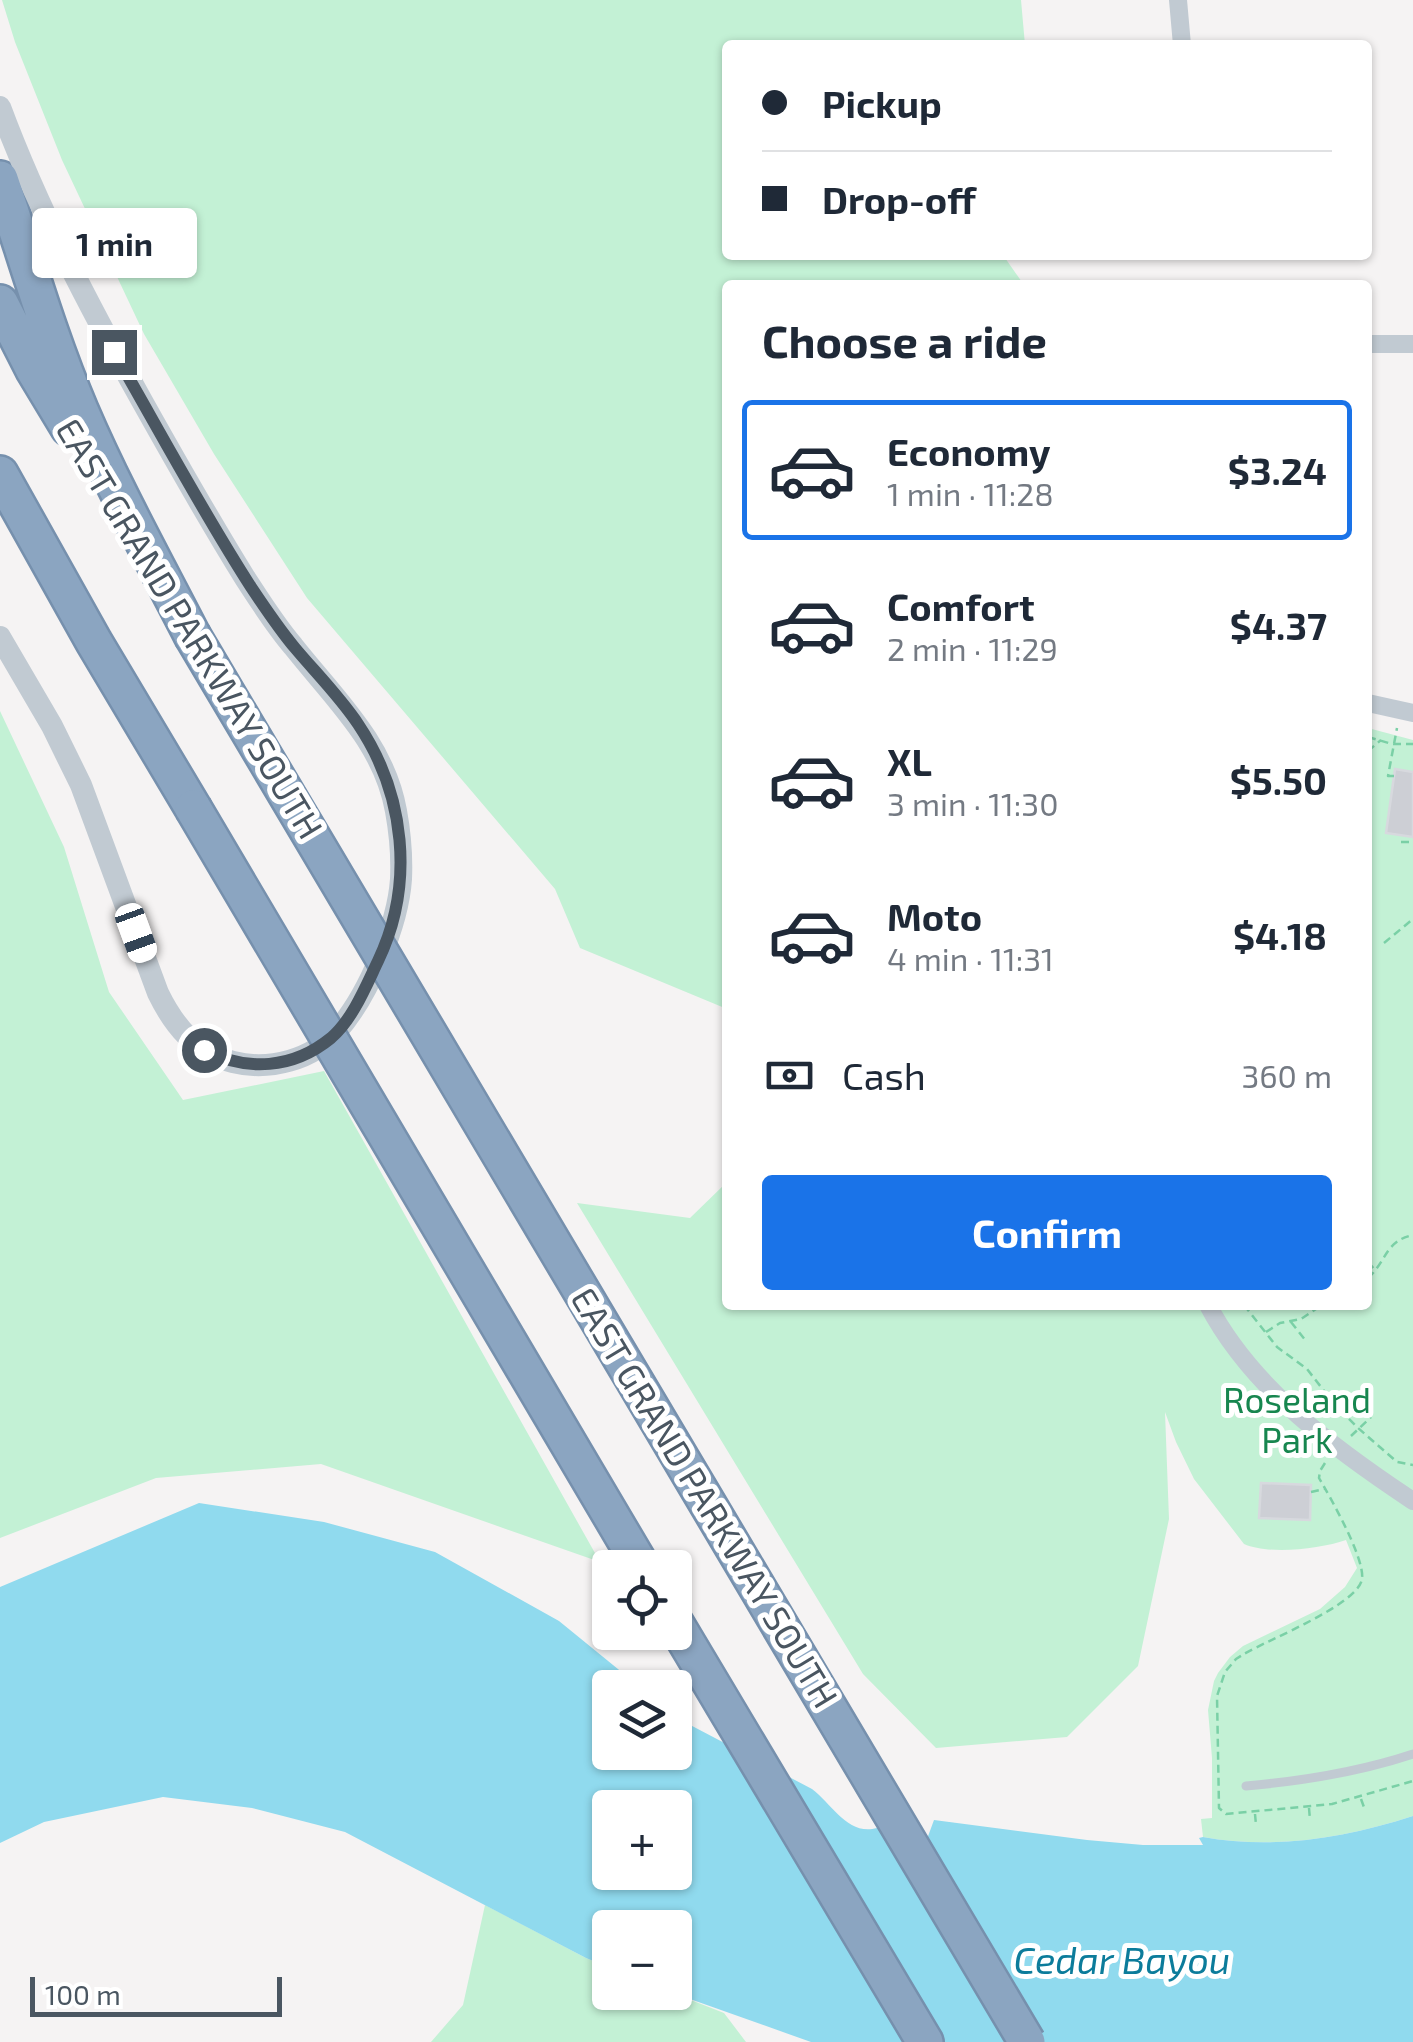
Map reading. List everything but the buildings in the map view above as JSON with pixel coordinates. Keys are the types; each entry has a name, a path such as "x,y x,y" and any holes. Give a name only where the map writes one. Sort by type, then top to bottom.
{"highway":[{"path":"0,179 80,411 192,636"},
{"name":"EAST GRAND PARKWAY SOUTH","path":"0,303 34,370 1027,2042"},
{"path":"0,474 94,642 631,1550"},
{"path":"0,497 94,642"},
{"path":"691,1650 925,2042"}],"street":[{"path":"1178,0 1182,40"},
{"path":"0,107 57,240 159,431 271,616 290,644 356,720 386,775 396,808 400,843 394,920 384,949 354,1006 337,1032 318,1048 272,1065 243,1064 204,1050 184,1035 168,1015 74,770 0,637"},
{"path":"1372,344 1413,344"},
{"path":"1372,704 1408,712"},
{"path":"1211,1310 1238,1350 1286,1403 1413,1501"}],"lane":[{"path":"1246,1786 1355,1770 1413,1754"}],"path":[{"path":"1394,776 1388,776 1392,744 1408,712"},
{"path":"1372,738 1392,744 1413,744"},
{"path":"1372,748 1381,740"},
{"path":"1401,842 1413,842"},
{"path":"1384,943 1413,919"},
{"path":"1372,1274 1394,1242 1413,1235"},
{"path":"1372,1266 1376,1271"},
{"path":"1248,1310 1264,1332 1286,1355 1307,1369 1358,1428 1398,1462 1413,1465"},
{"path":"1264,1332 1314,1310"},
{"path":"1290,1322 1306,1340"},
{"path":"1311,1492 1325,1489"},
{"path":"1348,1535 1360,1565 1361,1583 1339,1604 1244,1654 1225,1672 1217,1696 1219,1808 1226,1814 1308,1806 1361,1797 1413,1782"},
{"path":"1361,1797 1364,1810"},
{"path":"1308,1806 1310,1820"},
{"path":"1255,1812 1256,1825"}],"green space":[{"path":"2,0 1021,0 1025,40 722,40 722,260 1006,260 1020,280 722,280 722,1007 580,948 555,889 307,598 214,454 144,334 62,160"},
{"path":"0,711 64,847 109,992 183,1100 324,1071 593,1550 592,1559 321,1464 156,1478 0,1538"},
{"name":"Roseland Park","path":"1372,729 1413,740 1413,1816 1309,1840 1256,1842 1203,1837 1201,1819 1212,1818 1208,1710 1218,1673 1243,1646 1320,1609 1345,1587 1357,1568 1346,1540 1295,1550 1244,1544 1194,1479 1165,1412 1169,1519 1138,1666 1067,1737 936,1748 863,1674 577,1203 690,1218 722,1187 722,1310 1372,1310"},
{"path":"485,1905 592,1960 592,2010 692,2010 692,2000 724,2013 746,2042 431,2042 463,2005"}],"water":[{"name":"Cedar Bayou","path":"199,1503 324,1522 435,1552 559,1621 619,1670 592,1670 592,1770 692,1770 692,1726 812,1789 858,1828 877,1828 907,1840 927,1839 934,1820 1143,1845 1203,1845 1199,1838 1203,1837 1283,1842 1361,1830 1413,1816 1413,2042 811,2042 692,2000 692,1910 592,1910 592,1960 345,1832 252,1808 163,1797 44,1822 0,1843 0,1587"}],"route":[{"path":"114,352 258,596 290,644 356,720 386,775 396,808 400,881 394,920 370,978 337,1032 318,1048 272,1065 243,1064 204,1050"}]}
